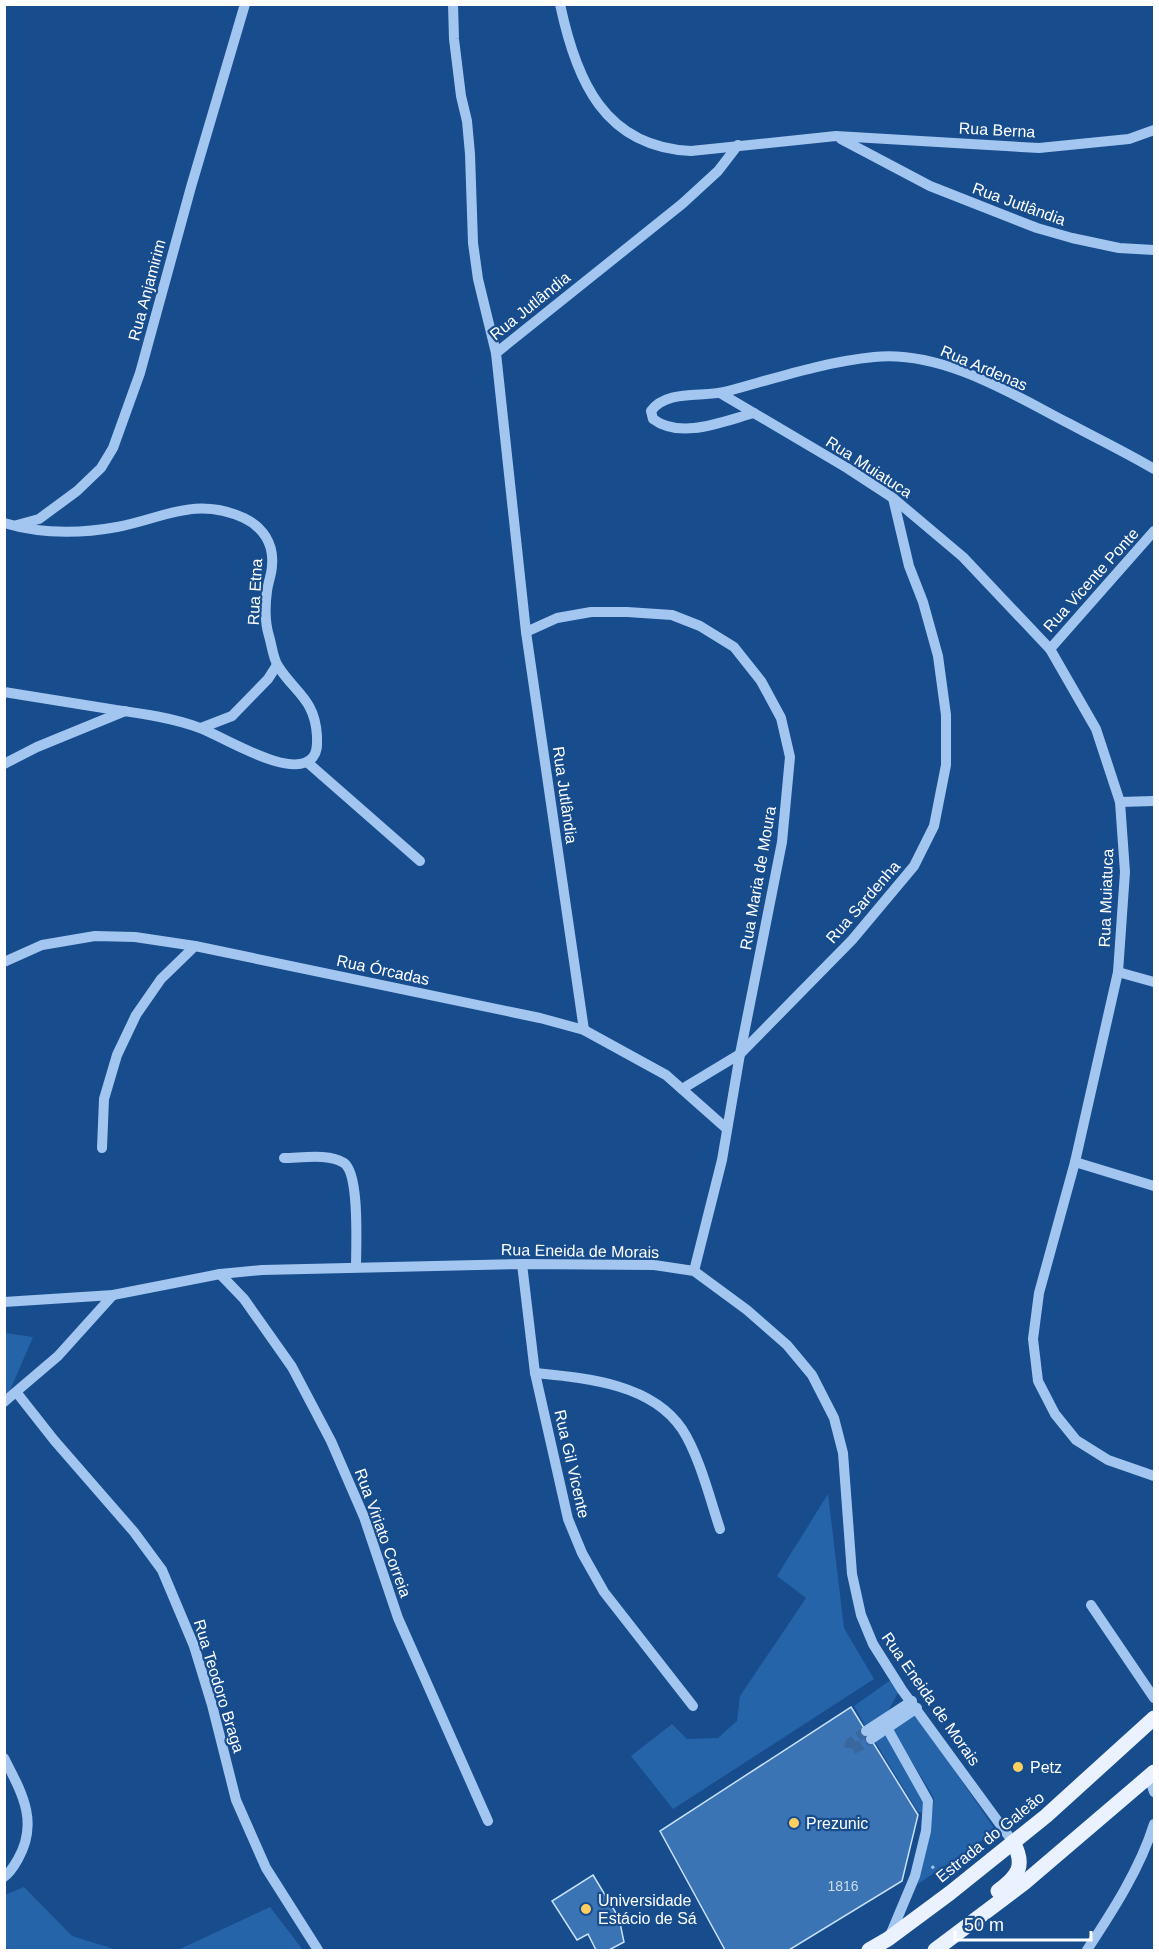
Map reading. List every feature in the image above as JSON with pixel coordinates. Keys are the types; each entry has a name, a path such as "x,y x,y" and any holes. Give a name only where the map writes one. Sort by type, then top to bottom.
{"main road":[{"name":"Estrada do Galeão","path":"869,1950 888,1939 950,1893 1046,1816 1155,1718"},
{"path":"935,1950 1024,1883 1152,1775"},
{"path":"924,1950 1008,1883 1017,1873 1020,1858 1013,1842"}],"street":[{"name":"Rua Anjamirim","path":"9,524 39,519 77,491 101,468 113,448 140,373 191,187 245,4"},
{"path":"453,4 454,39 468,132 473,243 478,279 496,353"},
{"path":"560,4 584,78 593,98 610,118 637,139 675,150 691,151 836,136"},
{"name":"Rua Berna","path":"836,136 1039,148 1129,139 1155,130"},
{"name":"Rua Jutlândia","path":"836,136 930,186 1036,228 1119,248 1155,250"},
{"name":"Rua Jutlândia","path":"584,1030 526,632 496,353 682,204 718,171 738,145"},
{"name":"Rua Ardenas","path":"754,413 700,427 672,428 653,419 651,411 658,402 668,398 720,393 812,368 876,357 921,358 998,387 1155,469"},
{"name":"Rua Muiatuca","path":"720,393 893,498 963,557 1050,649 1096,729 1120,802 1125,872 1118,972 1075,1162 1039,1293 1033,1339 1038,1381 1055,1414 1076,1440 1108,1460 1155,1476"},
{"name":"Rua Sardenha","path":"682,1089 740,1054 852,940 914,866 934,826 946,765 946,715 938,656 923,602 909,566 893,498"},
{"name":"Rua Etna","path":"9,524 49,532 77,532 118,526 165,513 198,508 224,510 248,520 264,533 272,548 272,566 267,591 267,627 277,665 303,694 316,719 317,746 314,757 308,762"},
{"name":"Rua Vicente Ponte","path":"1050,649 1155,531"},
{"name":"Rua Maria de Moura","path":"526,632 557,618 591,612 672,615 700,626 734,647 761,681 781,718 790,757 782,842 740,1054 722,1160 694,1271"},
{"path":"201,728 231,716 268,679 277,665"},
{"path":"4,692 161,717 201,728 267,759 298,764 308,762 420,861"},
{"path":"4,764 38,747 126,711"},
{"path":"1120,802 1155,801"},
{"name":"Rua Órcadas","path":"4,962 42,945 95,936 135,936 195,946 540,1018 584,1030 666,1075 727,1129"},
{"path":"102,1148 104,1099 117,1055 136,1015 161,979 195,946"},
{"path":"1118,972 1155,982"},
{"path":"284,1158 327,1158 343,1162 350,1169 355,1192 356,1267"},
{"path":"1075,1162 1155,1186"},
{"name":"Rua Eneida de Morais","path":"4,1302 113,1294 220,1274 356,1267 522,1264 654,1265 694,1271 747,1310 787,1345 812,1375 834,1418 843,1454 852,1574 861,1615 873,1644 1013,1842"},
{"name":"Rua Gil Vicente","path":"522,1264 535,1373 568,1519 582,1553 604,1592 693,1706"},
{"name":"Rua Viriato Correia","path":"220,1274 244,1299 292,1366 331,1442 363,1517 398,1618 488,1821"},
{"path":"4,1402 58,1356 113,1294"},
{"path":"535,1373 576,1377 610,1384 644,1397 669,1413 682,1430 693,1452 720,1529"},
{"name":"Rua Teodoro Braga","path":"17,1393 54,1440 134,1532 162,1570 194,1646 212,1705 236,1800 266,1868 318,1950"},
{"path":"1091,1605 1155,1698"},
{"path":"914,1705 887,1728 869,1735 914,1705"},
{"path":"887,1728 928,1801 926,1831 915,1876 888,1939"},
{"path":"4,1758 24,1796 29,1826 24,1849 11,1873 4,1877"},
{"path":"1152,1775 1155,1792"},
{"path":"1087,1950 1127,1884 1148,1844 1155,1824"}],"shaded area":[{"path":"5,1333 33,1337 8,1395 5,1397"},
{"path":"828,1494 844,1628 874,1679 673,1809 631,1756 672,1724 687,1739 718,1738 737,1721 740,1696 806,1598 777,1576"},
{"path":"892,1679 900,1689 887,1713 866,1727 854,1706"},
{"path":"916,1714 996,1831 918,1884 930,1831 934,1798 893,1730"},
{"path":"886,1732 924,1799 922,1813 918,1812 874,1740"},
{"path":"24,1887 72,1936 117,1950 5,1950 5,1895"},
{"path":"270,1907 303,1950 178,1950"}],"building":[{"name":"Prezunic","path":"851,1707 918,1815 902,1881 789,1950 725,1950 660,1831"},
{"name":"Universidade Estácio de Sá","path":"593,1875 619,1918 624,1942 609,1950 596,1950 588,1934 577,1940 552,1901"}],"tunnel":[{"path":"866,1731 850,1743 849,1749 852,1750 871,1739"}],"place":[{"name":"Petz","path":"1018,1767"},
{"name":"Prezunic","path":"794,1823"},
{"name":"Universidade Estácio de Sá","path":"586,1909"}]}
